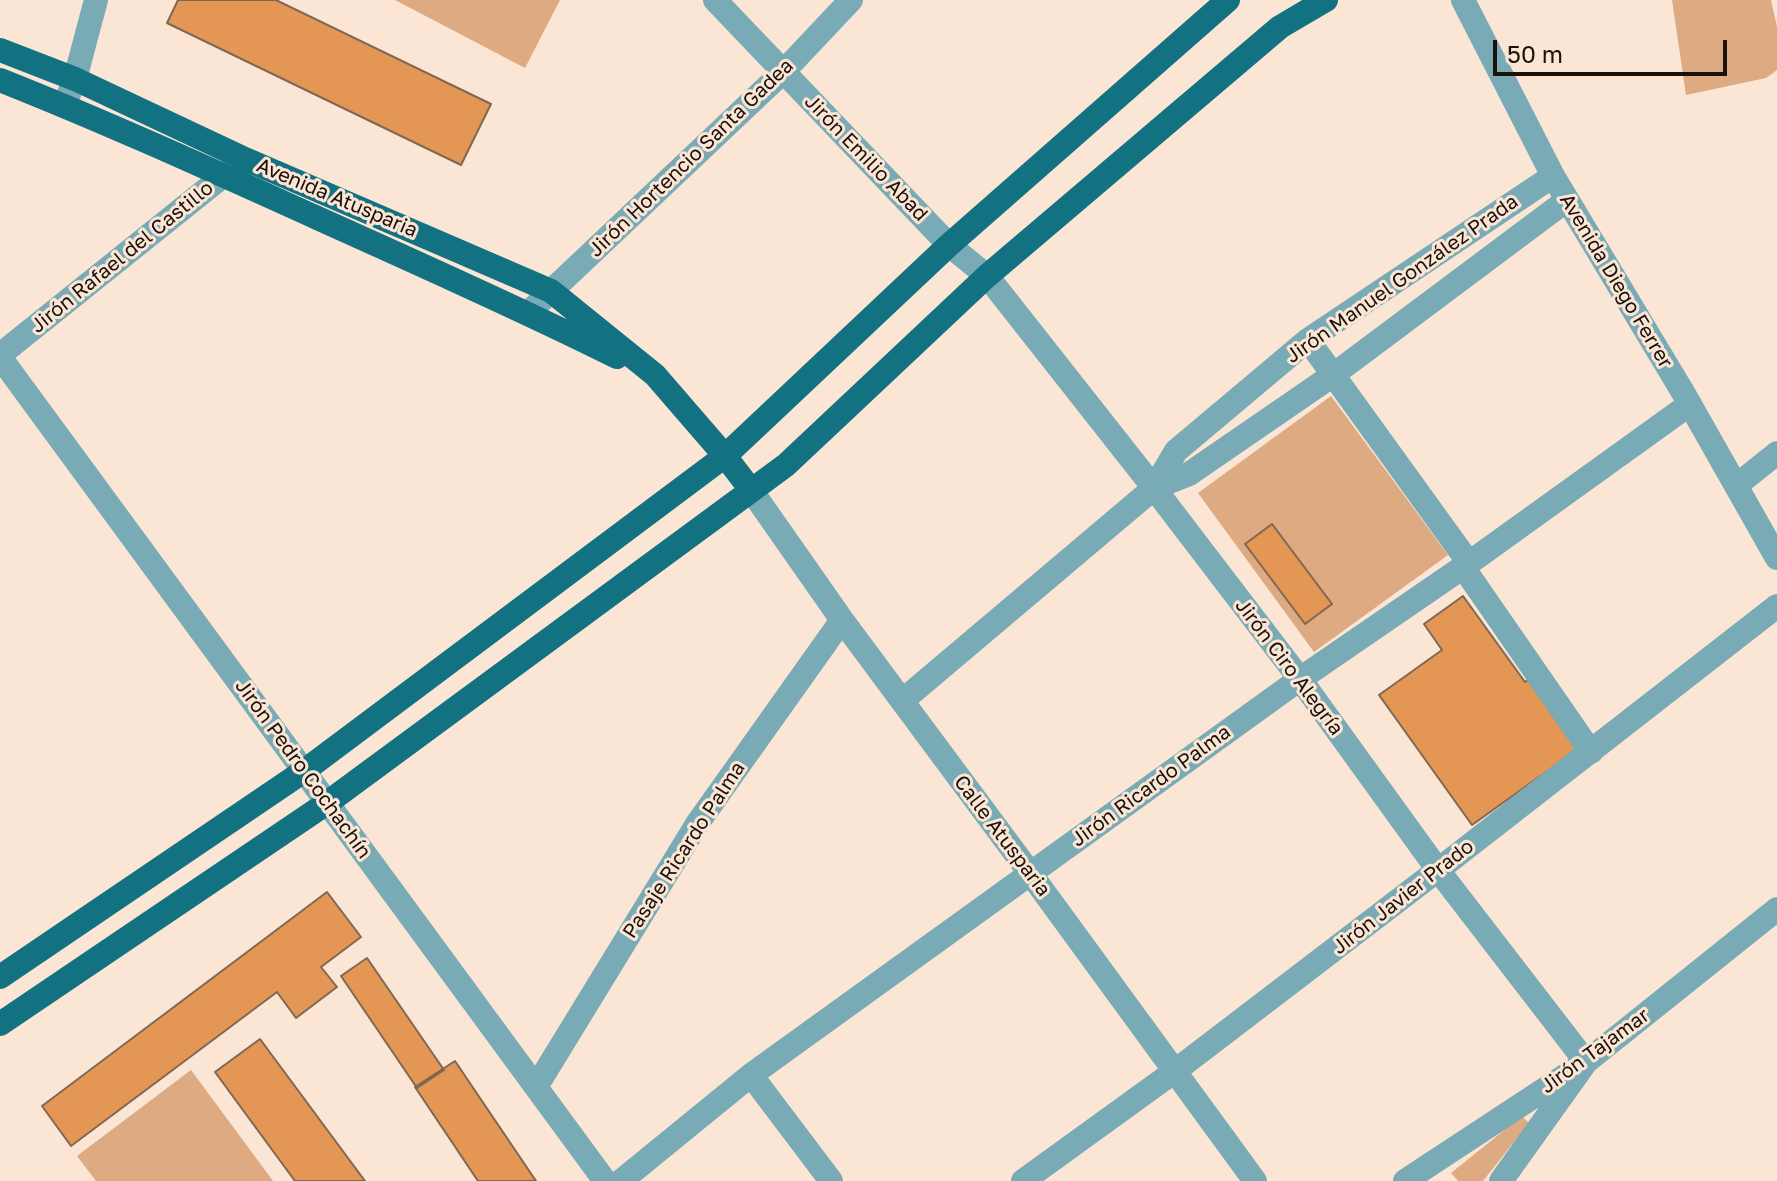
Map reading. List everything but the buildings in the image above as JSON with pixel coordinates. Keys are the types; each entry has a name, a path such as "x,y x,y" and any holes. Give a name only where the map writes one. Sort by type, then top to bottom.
{"main road":[{"path":"0,977 304,771 725,456 949,245 1228,0"},
{"path":"0,1024 327,803 786,465 987,276 1280,27 1326,0"},
{"name":"Avenida Atusparia","path":"0,50 75,79 245,159 551,291 655,375 751,490"},
{"name":"Avenida Atusparia","path":"0,80 224,176 528,313 655,375"}],"street":[{"path":"64,106 75,79 96,0"},
{"name":"Jirón Emilio Abad","path":"715,0 949,245 987,276"},
{"name":"Jirón Hortencio Santa Gadea","path":"528,313 784,71 851,0"},
{"name":"Avenida Diego Ferrer","path":"1463,0 1553,176 1690,404 1777,558"},
{"name":"Jirón Rafael del Castillo","path":"0,356 245,159"},
{"name":"Jirón Manuel González Prada","path":"1154,488 1176,451 1308,340 1553,176"},
{"name":"Jirón Manuel González Prada","path":"902,701 1154,488 1189,474 1333,375 1567,200"},
{"name":"Jirón Ciro Alegría","path":"987,276 1300,679 1438,870 1586,1062"},
{"path":"1308,340 1466,565 1591,752"},
{"name":"Jirón Pedro Cochachín","path":"0,356 605,1181"},
{"name":"Jirón Ricardo Palma","path":"621,1181 751,1075 1300,679 1466,565 1690,404"},
{"path":"1737,485 1777,453"},
{"name":"Calle Atusparia","path":"751,490 842,620 1255,1181"},
{"name":"Jirón Javier Prado","path":"1023,1181 1175,1071 1777,606"},
{"name":"Pasaje Ricardo Palma","path":"536,1087 697,824 842,620"},
{"name":"Jirón Tajamar","path":"1421,1177 1586,1062 1777,909"},
{"path":"1501,1181 1586,1062"},
{"path":"751,1075 831,1181"}],"shaded area":[{"path":"395,0 560,0 525,68"},
{"path":"1672,0 1771,0 1777,27 1777,70 1766,78 1686,95"},
{"path":"1331,396 1448,555 1314,652 1198,493"},
{"path":"191,1070 273,1181 96,1181 77,1156"},
{"path":"1522,1116 1529,1123 1483,1181 1458,1181 1451,1173"}]}
